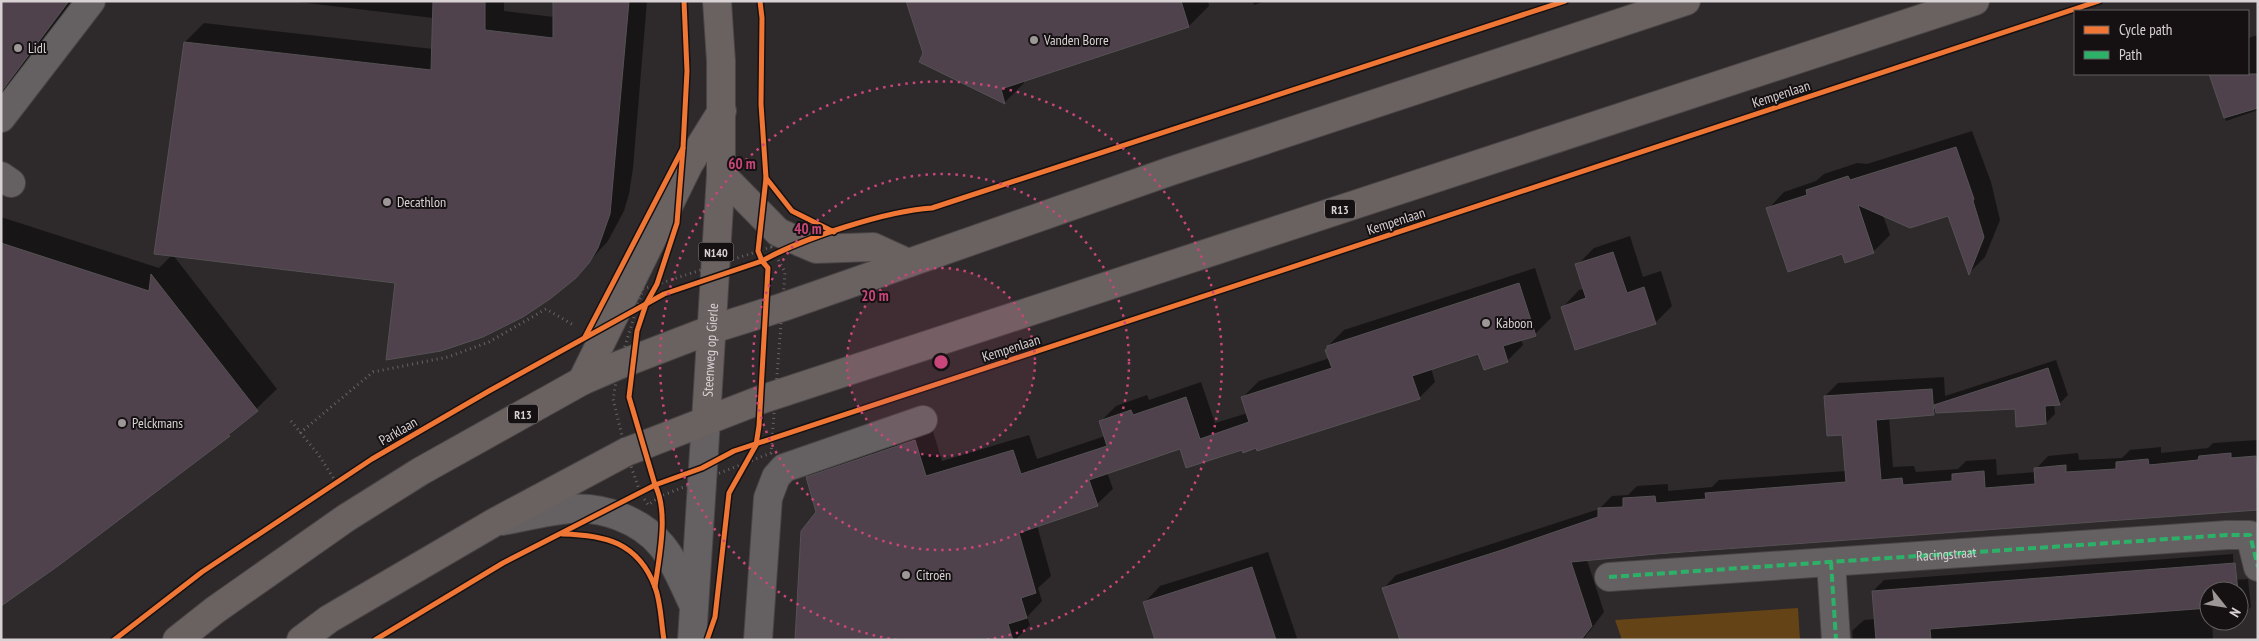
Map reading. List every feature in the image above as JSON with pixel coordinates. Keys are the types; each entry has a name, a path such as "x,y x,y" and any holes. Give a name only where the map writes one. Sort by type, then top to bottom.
{"main road":[{"name":"Steenweg op Gierle","path":"706,420 721,174 722,111 717,1"},
{"name":"R13","path":"177,640 215,610 346,518 420,471 582,381 710,330 908,263 1170,170 1686,1"},
{"name":"Kempenlaan","path":"706,420 776,394 1975,1"},
{"path":"582,381 688,164 722,111"},
{"path":"721,174 778,232 802,244 816,248 873,247 908,263"},
{"name":"R13","path":"300,640 329,619 495,522 626,452 706,420"}],"street":[{"path":"1,118 91,1"},
{"name":"Steenweg op Gierle","path":"692,640 706,420"},
{"path":"758,640 768,498 776,477 784,468 923,420"},
{"path":"495,522 570,509 604,511 638,525 661,544 670,557 694,606"},
{"name":"Racingstraat","path":"1609,577 2250,535 2258,566"},
{"path":"1830,562 1836,640"}],"path":[{"path":"760,256 758,251 761,216"},
{"path":"768,258 802,244"},
{"path":"654,291 660,276"},
{"path":"610,323 646,304"},
{"path":"300,433 374,372 448,357 489,342 546,309 579,328"},
{"path":"291,421 318,454 336,482"},
{"path":"764,442 782,435"},
{"path":"743,470 751,454"},
{"path":"328,488 343,478"},
{"path":"604,511 648,488"},
{"path":"658,491 661,496 661,544"}],"shaded area":[{"path":"1798,608 1800,640 1622,640 1615,620"}],"building":[{"name":"Lidl","path":"1,1 69,1 1,92"},
{"name":"Decathlon","path":"433,1 485,1 485,30 553,38 553,1 629,1 610,214 598,248 589,263 576,278 550,299 523,317 483,337 441,351 386,360 395,283 154,254 184,42 431,70"},
{"name":"Vanden Borre","path":"906,1 1181,1 1189,27 1001,89 1005,104 919,62 923,53"},
{"path":"2258,74 2258,108 2224,118 2209,75"},
{"path":"1956,147 1974,199 1984,237 1969,275 1948,216 1910,228 1858,205 1874,253 1845,263 1842,254 1788,272 1766,208 1807,195 1806,190 1848,176 1850,180"},
{"name":"Pelckmans","path":"1,243 149,291 151,274 258,411 228,435 230,436 58,566 1,606"},
{"path":"1613,252 1627,293 1644,287 1656,324 1575,350 1561,307 1586,298 1575,264"},
{"path":"1519,283 1536,336 1503,346 1508,362 1484,370 1478,354 1412,376 1420,399 1257,451 1256,448 1243,453 1242,450 1186,468 1180,449 1089,480 1098,506 1019,533 1036,593 1021,598 1027,618 1008,624 1013,640 795,640 801,531 816,512 806,477 915,440 926,476 1013,450 1021,474 1107,446 1099,421 1131,410 1133,415 1186,397 1200,439 1249,422 1241,397 1332,368 1325,350 1327,346"},
{"path":"2048,368 2060,405 2045,406 2046,424 2016,427 2015,409 1936,413 1934,405"},
{"path":"1932,389 1934,415 1876,420 1881,480 1902,478 1903,485 1952,481 1952,474 1984,471 1985,488 2035,484 2034,468 2066,465 2066,472 2116,469 2116,462 2148,459 2149,465 2198,460 2199,456 2231,453 2231,458 2256,456 2258,510 1571,562 1592,626 1581,640 1400,640 1382,588 1598,517 1598,508 1623,507 1623,498 1655,496 1656,503 1706,499 1705,493 1846,482 1842,435 1827,436 1824,396"},
{"path":"2235,563 2237,581 2199,581 2199,609 1930,629 1931,640 1876,640 1872,591"},
{"path":"1252,567 1276,640 1155,640 1143,602"}],"marked path":[{"path":"1609,577 2227,535 2250,535 2258,567"},
{"path":"1831,562 1836,640"}],"cycle path":[{"path":"585,337 683,148 687,71 684,1"},
{"path":"707,640 715,617 729,493 756,445 759,426 768,268 762,261 758,251 766,178 761,104 762,18 760,1"},
{"name":"Parklaan","path":"114,640 202,572 372,459 489,391 664,294 762,261 799,243 845,227 892,214 932,208 1565,1"},
{"path":"375,640 503,563 655,485 702,468 734,451 2099,1"},
{"path":"655,587 662,535 661,508 629,397 637,331 646,304 657,284 677,223 683,148"},
{"path":"766,178 792,211 834,232"},
{"path":"562,534 606,539 618,544 639,560 648,572 657,593 664,640"}],"place":[{"name":"Vanden Borre","path":"1034,40"},
{"name":"Lidl","path":"18,48"},
{"name":"Decathlon","path":"387,202"},
{"name":"Kaboon","path":"1486,323"},
{"name":"Pelckmans","path":"122,423"},
{"name":"Citroën","path":"906,575"}]}
